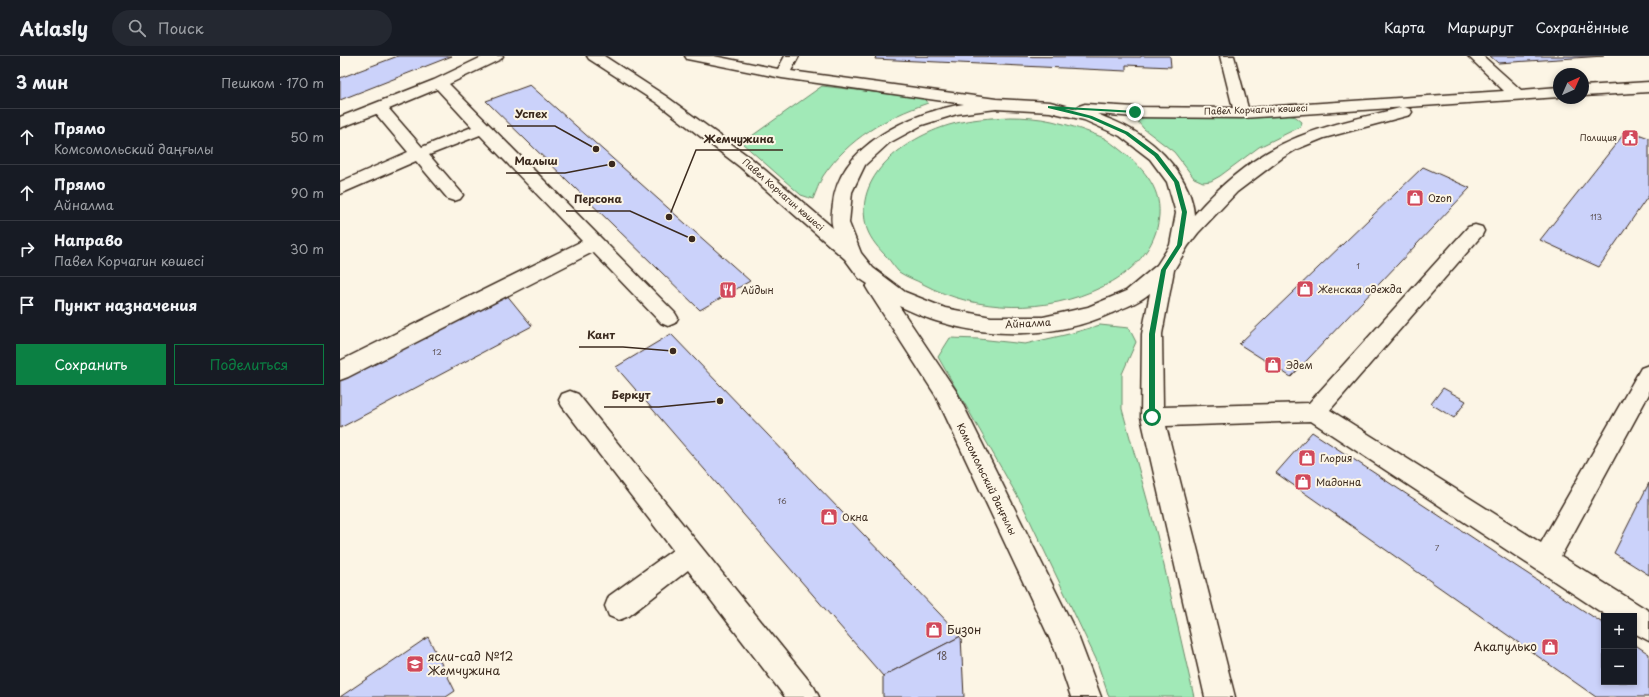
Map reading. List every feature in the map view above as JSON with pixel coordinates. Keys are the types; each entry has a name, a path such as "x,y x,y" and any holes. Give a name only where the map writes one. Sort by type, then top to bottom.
{"street":[{"path":"340,123 439,83 496,56"},
{"name":"Павел Корчагин көшесі","path":"594,56 662,100 746,163 859,264"},
{"path":"692,56 782,74 996,104"},
{"path":"782,74 792,56"},
{"path":"1227,56 1242,113"},
{"path":"1475,56 1516,94"},
{"path":"439,83 668,318"},
{"path":"1589,91 1649,87"},
{"name":"Павел Корчагин көшесі","path":"1050,107 1135,112 1242,113 1553,92"},
{"name":"Павел Корчагин көшесі","path":"1180,245 1197,221 1250,172 1290,147 1335,129 1462,98"},
{"name":"Айналма","path":"996,104 1050,107 1090,117 1126,133 1156,155 1176,182 1185,212 1180,245 1164,270 1133,296 1092,314 1043,325 991,325 941,315 898,297 859,264 840,223 843,192 858,164 883,140 916,122 955,110 996,104"},
{"path":"379,107 454,195"},
{"path":"340,189 418,154 483,128"},
{"path":"1315,412 1475,231"},
{"path":"340,371 595,243"},
{"name":"Комсомольский даңғылы","path":"859,264 945,391 1068,646 1086,697"},
{"path":"1164,270 1152,334 1152,417 1220,697"},
{"path":"1545,560 1649,374"},
{"path":"570,400 804,697"},
{"path":"1152,417 1315,412 1628,613"},
{"path":"619,606 690,553"},
{"path":"1637,619 1649,627"}],"green space":[{"path":"822,86 925,98 928,103 897,115 856,140 833,163 823,176 813,199 801,195 742,143"},
{"path":"1287,115 1296,117 1302,122 1300,127 1259,147 1220,176 1211,181 1203,182 1194,178 1174,152 1144,129 1138,122 1144,116"},
{"path":"1010,117 1052,121 1078,128 1104,138 1135,162 1148,178 1157,195 1159,205 1157,227 1148,249 1123,275 1102,287 1080,296 1058,302 1035,306 989,305 944,294 899,272 876,244 867,229 864,210 867,192 875,176 886,162 916,139 932,131 949,125 972,120"},
{"path":"1100,325 1129,328 1136,342 1122,374 1122,409 1157,535 1194,697 1109,697 1096,659 1023,506 938,357 950,338 979,339 1025,344"}],"building":[{"path":"398,56 452,56 340,100 340,78"},
{"path":"876,56 1170,56 1171,67 1126,65 1126,71 875,59"},
{"path":"1490,56 1604,56 1498,63"},
{"path":"530,85 750,281 700,310 486,101"},
{"path":"1627,130 1649,138 1649,195 1599,267 1540,240"},
{"path":"1423,167 1470,188 1291,377 1239,344"},
{"path":"506,294 532,326 340,428 340,378"},
{"path":"671,334 961,636 883,676 616,367"},
{"path":"1443,388 1466,401 1454,418 1431,404"},
{"path":"1312,432 1601,622 1601,685 1637,685 1637,646 1649,654 1649,697 1596,697 1276,473"},
{"path":"1649,483 1649,575 1614,553"},
{"path":"961,636 964,697 883,697 883,676"},
{"name":"ясли-сад №12 Жемчужина","path":"428,637 455,691 446,697 340,697"}],"place":[{"name":"Полиция","path":"1630,138"},
{"name":"Успех","path":"596,149"},
{"name":"Малыш","path":"612,164"},
{"name":"Ozon","path":"1415,198"},
{"name":"Жемчужина","path":"669,217"},
{"name":"Персона","path":"692,239"},
{"name":"Женская одежда","path":"1305,289"},
{"name":"Айдын","path":"728,290"},
{"name":"Кант","path":"673,351"},
{"name":"Эдем","path":"1273,365"},
{"name":"Беркут","path":"720,401"},
{"name":"Глория","path":"1307,458"},
{"name":"Мадонна","path":"1303,482"},
{"name":"Окна","path":"829,517"},
{"name":"Бизон","path":"934,630"},
{"name":"Акапулько","path":"1550,647"},
{"name":"ясли-сад №12 Жемчужина","path":"415,664"}],"route":[{"path":"1135,112 1050,107 1090,117 1126,133 1156,155 1176,182 1185,212 1180,245 1164,270 1152,334 1152,417"}]}
